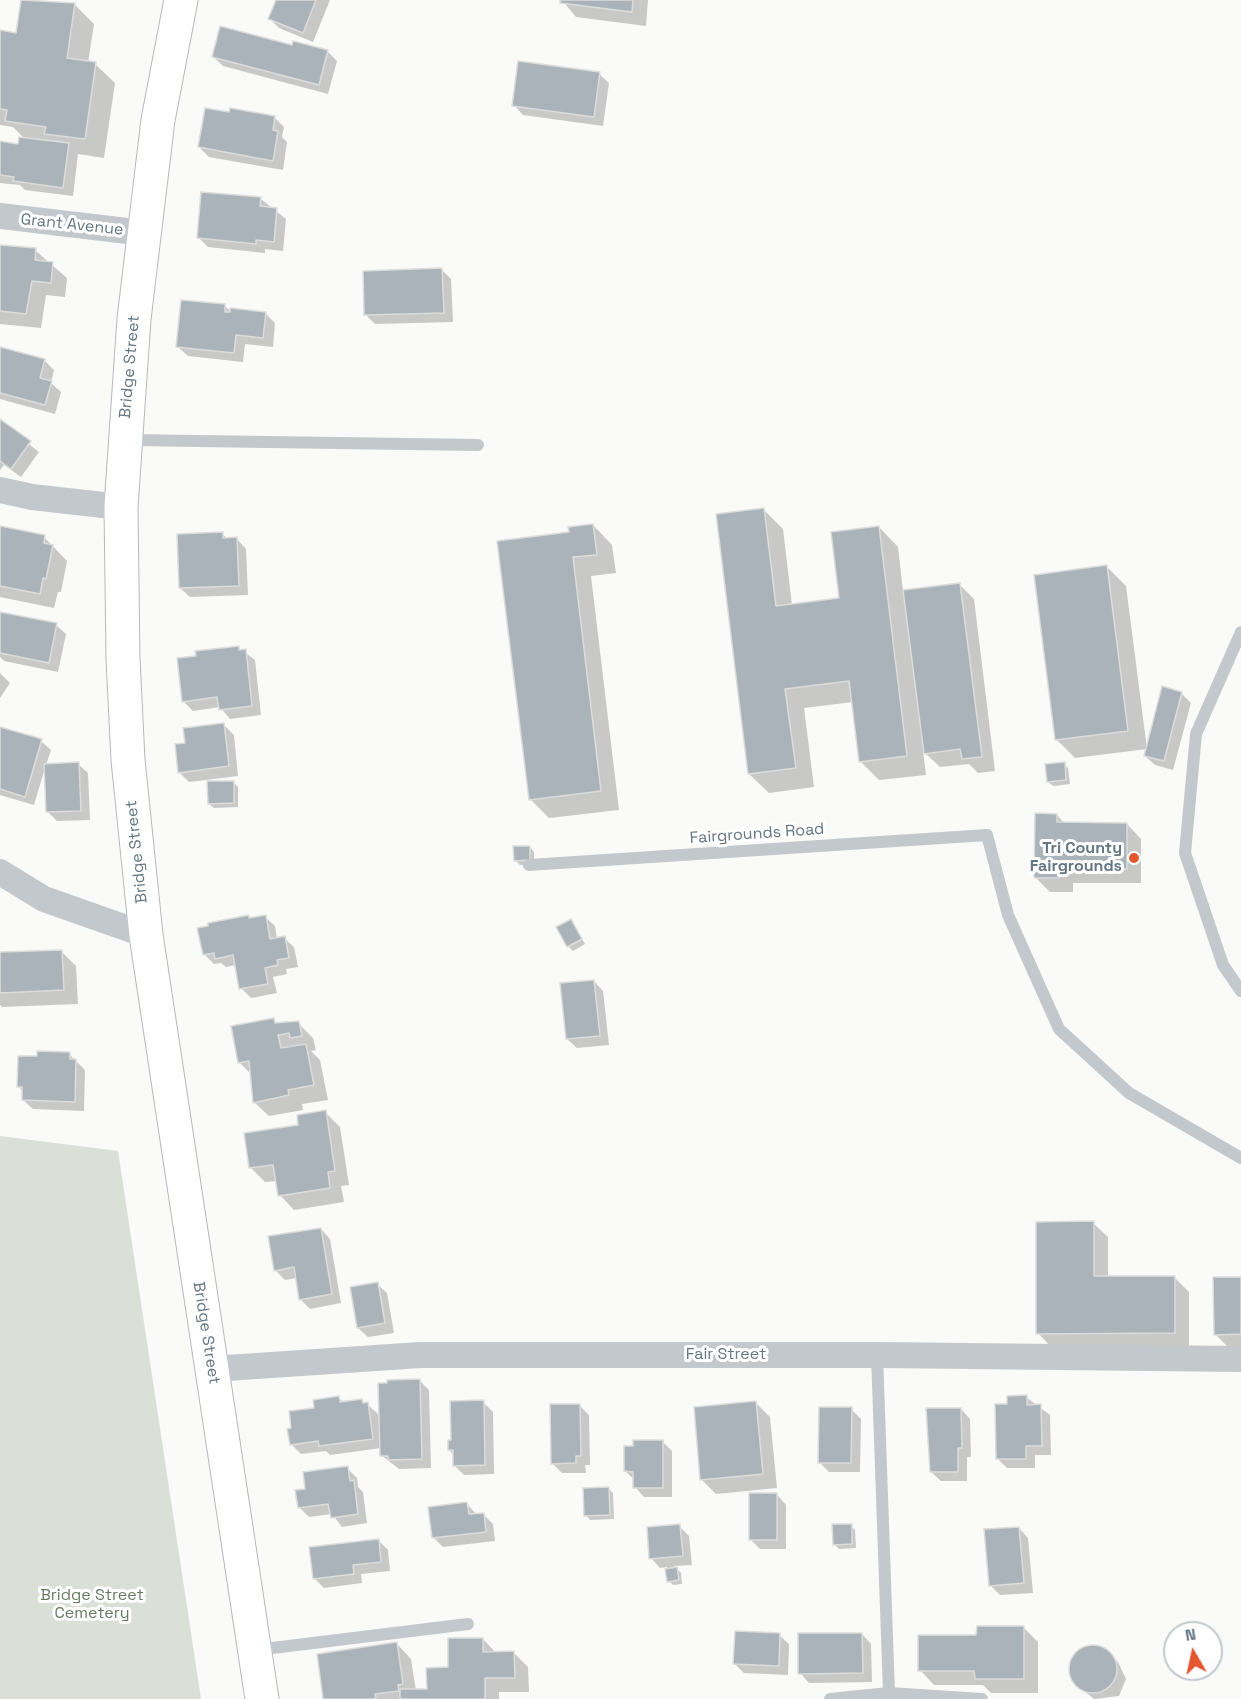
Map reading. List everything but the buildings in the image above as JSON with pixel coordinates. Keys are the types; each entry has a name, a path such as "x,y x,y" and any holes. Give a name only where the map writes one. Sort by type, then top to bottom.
{"highway":[{"name":"Bridge Street","path":"174,3 144,233 124,440 120,575 128,749 146,935 262,1699"}],"street":[{"name":"Grant Avenue","path":"0,216 144,233"},
{"path":"0,490 121,507"},
{"path":"0,872 44,899 146,935"},
{"name":"Fair Street","path":"212,1369 420,1355 877,1354 1241,1359"}],"lane":[{"path":"124,440 478,445"},
{"path":"1241,632 1196,734 1185,853 1223,965 1241,991"},
{"name":"Fairgrounds Road","path":"530,865 987,835 1008,915 1059,1029 1130,1093 1241,1158"},
{"path":"877,1354 890,1693"},
{"path":"254,1650 468,1624"},
{"path":"830,1699 890,1693 982,1699"}],"green space":[{"name":"Bridge Street Cemetery","path":"0,1136 118,1151 201,1699 0,1699"}],"place":[{"name":"Tri County Fairgrounds","path":"1134,858"}]}
